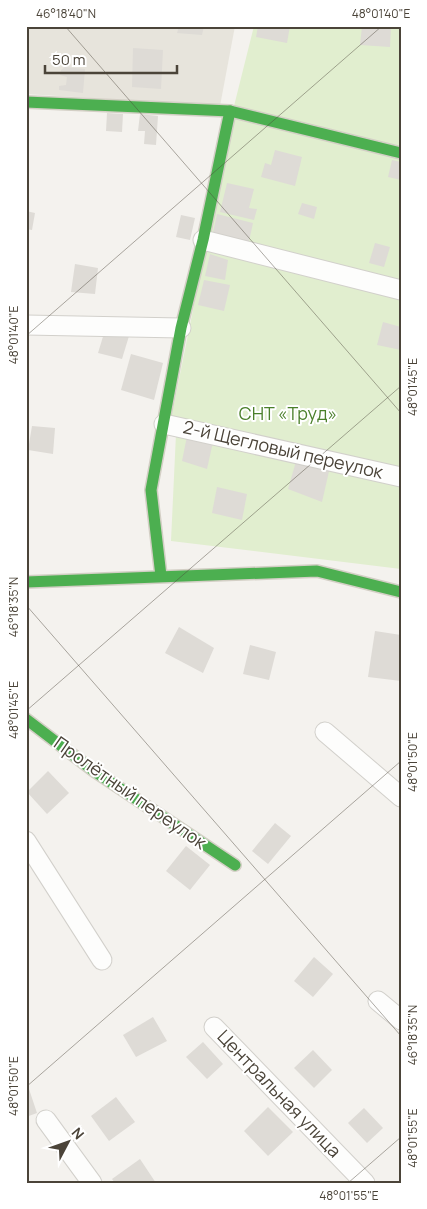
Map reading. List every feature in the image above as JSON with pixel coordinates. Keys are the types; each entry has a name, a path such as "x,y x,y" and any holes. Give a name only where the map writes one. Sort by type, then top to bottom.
{"street":[{"path":"26,102 230,111 401,153"},
{"path":"161,576 150,490 181,328 203,240 230,111"},
{"path":"203,240 401,290"},
{"path":"26,325 181,328"},
{"name":"2-й Щегловый переулок","path":"164,424 401,477"},
{"path":"26,582 317,571 401,592"},
{"name":"Пролётный переулок","path":"26,719 94,772 235,865"},
{"path":"324,732 401,797"},
{"path":"26,841 102,960"},
{"path":"378,1001 401,1020"},
{"name":"Центральная улица","path":"214,1027 365,1183"},
{"path":"46,1120 92,1183"}],"shaded area":[{"path":"26,26 235,26 220,106 26,94"}],"green space":[{"name":"СНТ «Труд»","path":"254,26 401,26 401,569 171,541 176,434 171,419 234,106"}],"building":[{"path":"179,26 204,26 202,35 177,33"},
{"path":"258,26 290,26 287,43 256,37"},
{"path":"362,26 391,26 390,47 360,45"},
{"path":"133,48 163,50 161,89 132,87"},
{"path":"65,67 85,69 83,93 59,90 59,86 66,85 67,77 60,75 61,70"},
{"path":"107,113 123,114 122,132 106,131"},
{"path":"140,114 158,116 156,145 144,144 145,131 138,131"},
{"path":"275,150 302,157 295,186 261,177 265,163 271,165"},
{"path":"392,160 401,162 401,180 388,177"},
{"path":"227,183 254,189 249,208 257,209 254,220 220,212"},
{"path":"302,203 317,207 314,219 298,214"},
{"path":"26,211 35,213 32,230 26,229"},
{"path":"217,214 253,223 248,246 212,237"},
{"path":"181,215 195,218 190,240 176,237"},
{"path":"375,243 390,247 384,267 369,263"},
{"path":"210,254 228,260 225,280 205,276"},
{"path":"75,264 98,268 95,294 71,292"},
{"path":"204,280 230,285 224,311 198,305"},
{"path":"383,322 401,327 401,350 377,345"},
{"path":"105,330 129,336 122,359 98,353"},
{"path":"131,354 163,363 154,400 121,390"},
{"path":"32,426 55,428 53,454 28,450"},
{"path":"187,436 213,442 207,469 182,461"},
{"path":"297,458 330,467 322,502 288,489"},
{"path":"217,487 247,494 242,520 212,513"},
{"path":"179,627 214,648 203,673 165,653"},
{"path":"375,631 401,635 401,681 368,677"},
{"path":"250,645 276,652 269,680 243,674"},
{"path":"48,771 69,793 47,814 27,792"},
{"path":"275,823 291,836 268,864 252,851"},
{"path":"186,846 210,865 190,890 166,871"},
{"path":"314,957 333,974 313,997 294,981"},
{"path":"153,1017 167,1041 136,1057 123,1035"},
{"path":"203,1042 223,1064 207,1079 186,1057"},
{"path":"313,1050 332,1070 314,1088 294,1068"},
{"path":"26,1086 28,1086 37,1113 26,1117"},
{"path":"116,1097 135,1122 109,1141 91,1116"},
{"path":"268,1107 293,1132 268,1156 244,1131"},
{"path":"364,1108 383,1128 367,1143 348,1123"},
{"path":"140,1159 156,1183 115,1183 112,1179"}],"traffic: fast":[{"path":"26,102 230,111 401,153"},
{"path":"161,576 151,490 181,328 203,240 230,111"},
{"path":"26,582 317,571 401,592"},
{"path":"26,719 94,771 235,865"}]}
